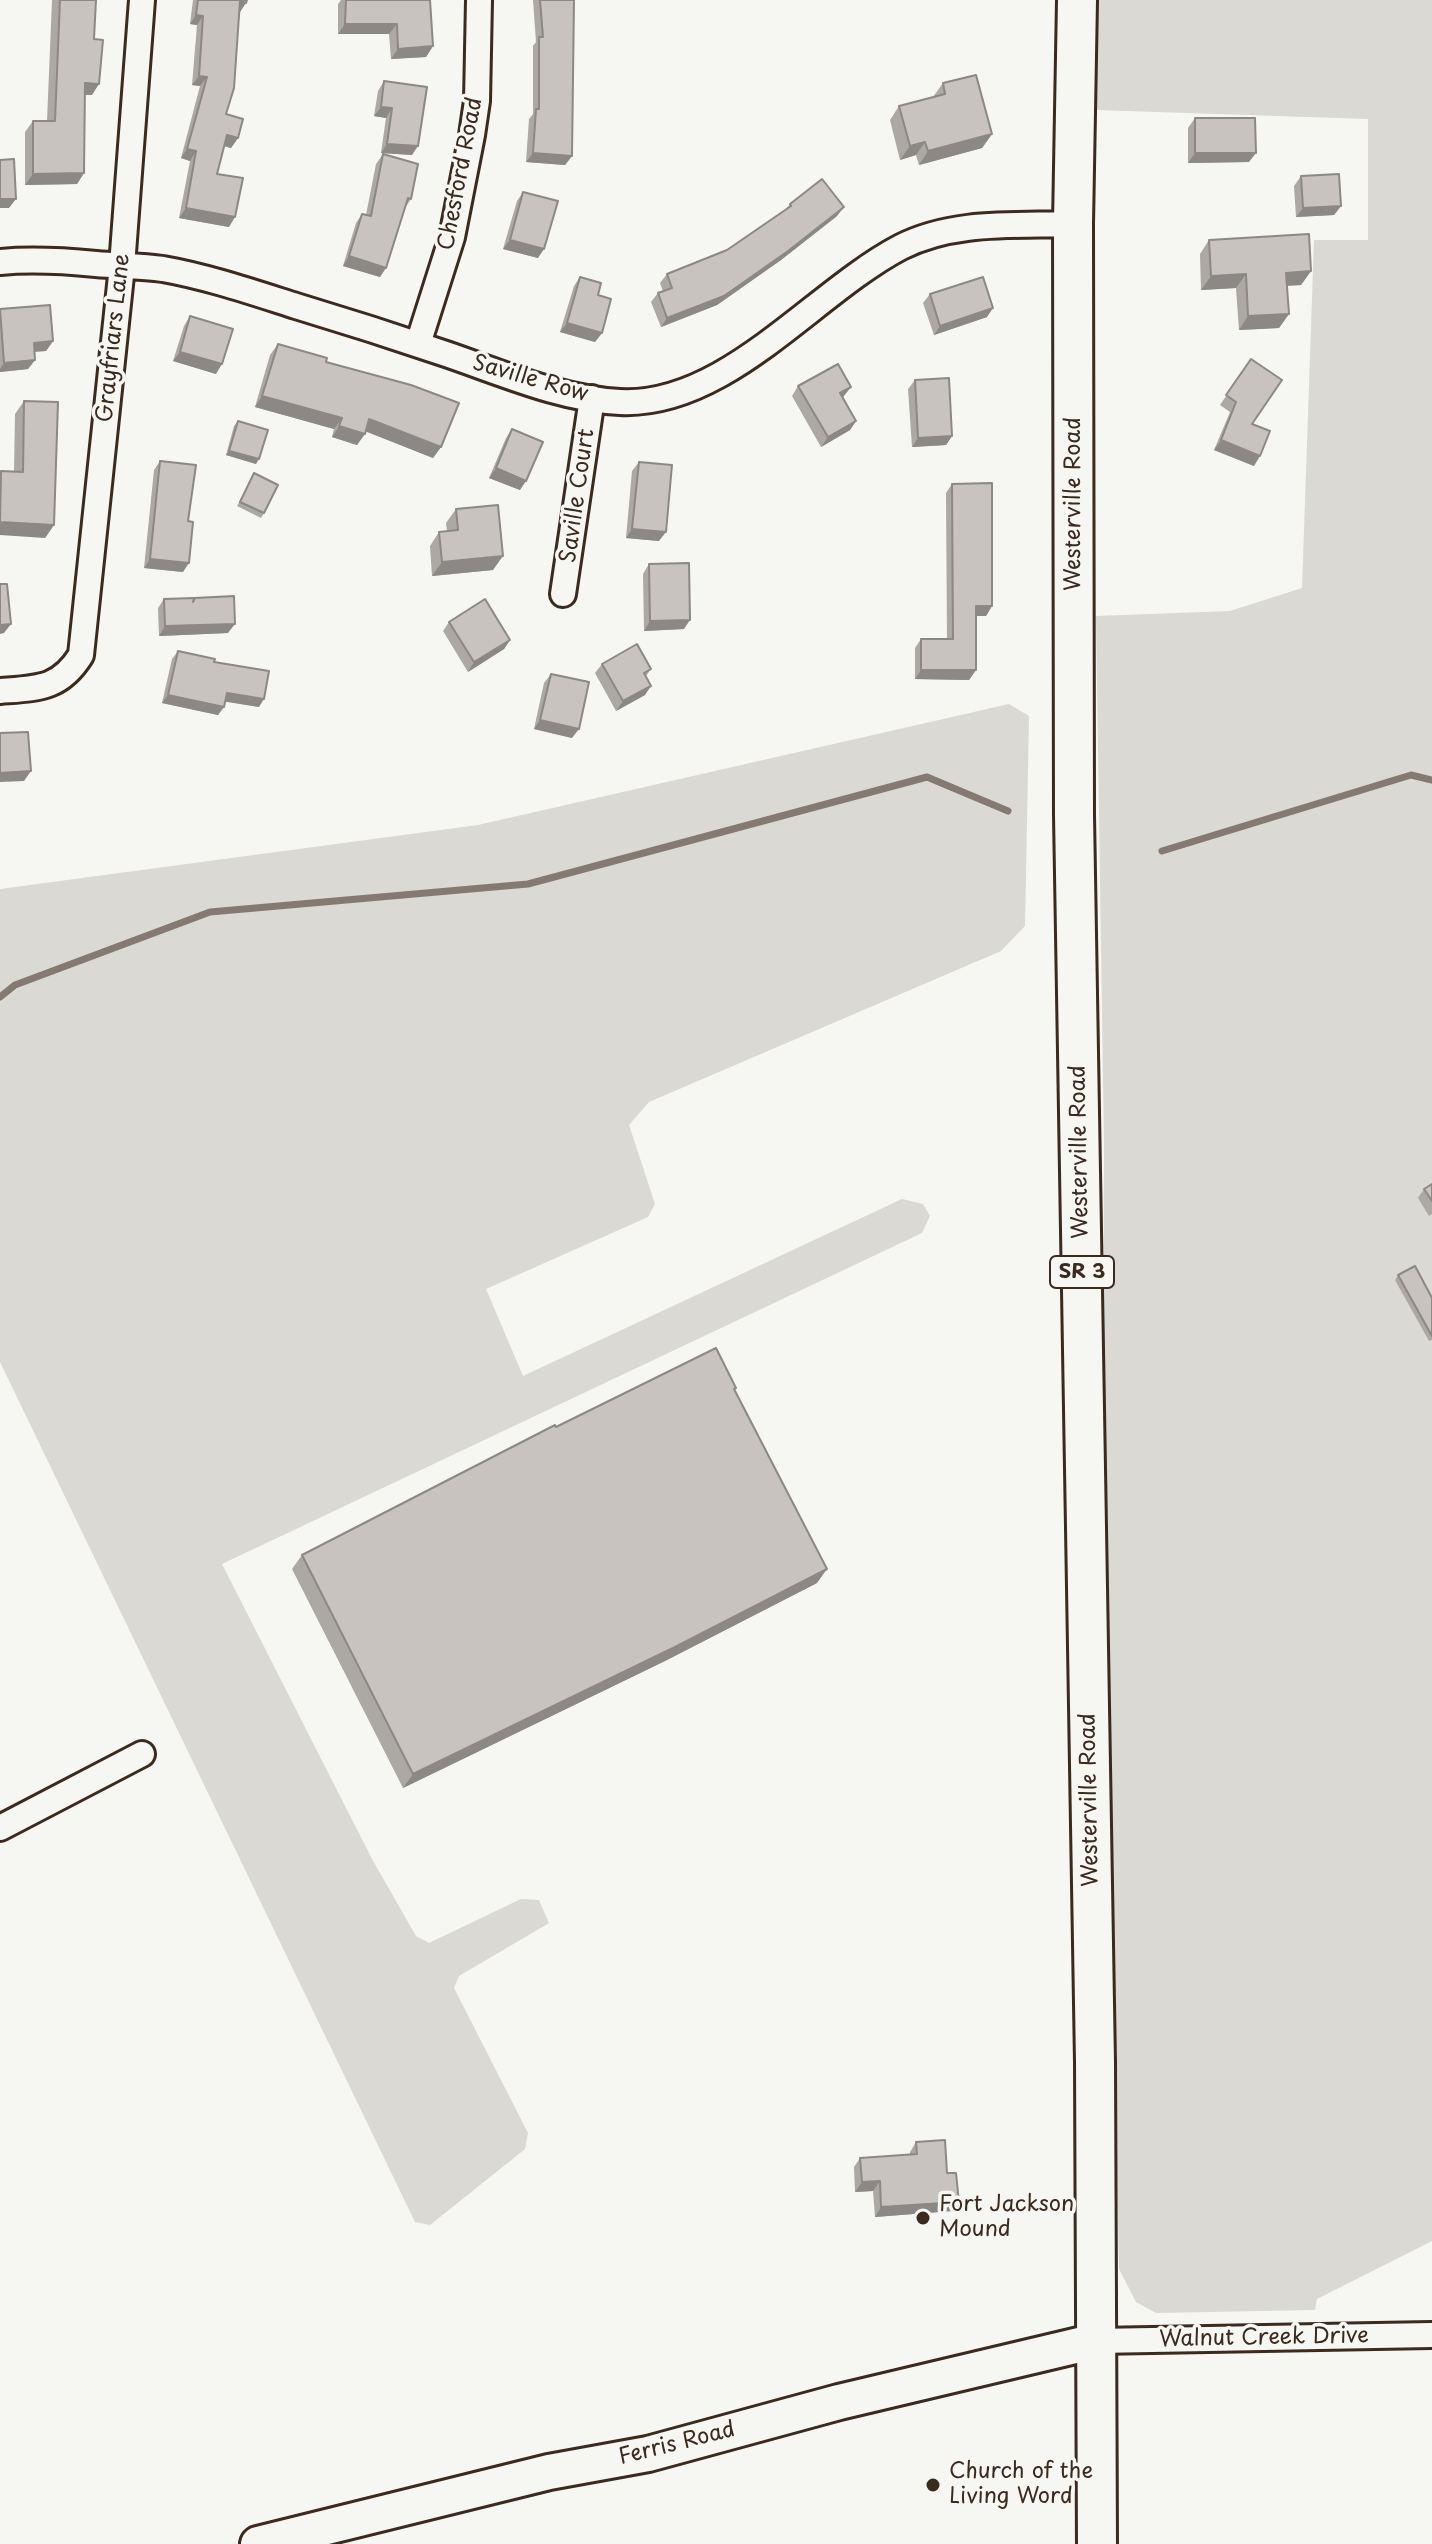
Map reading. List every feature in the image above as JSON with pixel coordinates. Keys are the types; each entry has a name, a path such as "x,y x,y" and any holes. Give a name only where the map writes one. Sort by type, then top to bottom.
{"main road":[{"name":"Westerville Road","path":"1077,0 1073,224 1074,815 1094,2017 1097,2544"},
{"name":"Ferris Road","path":"258,2544 540,2474 648,2454 839,2402 1096,2341"}],"street":[{"name":"Grayfriars Lane","path":"0,691 40,686 70,673 81,655 122,266 142,0"},
{"name":"Chesford Road","path":"418,344 452,237 472,135 477,101 479,0"},
{"name":"Saville Row","path":"0,262 62,261 159,269 204,277 555,390 621,402 654,400 727,370 866,268 903,246 938,233 1011,224 1073,224"},
{"name":"Saville Court","path":"563,594 592,398"},
{"path":"0,1828 142,1754"},
{"name":"Walnut Creek Drive","path":"1096,2341 1432,2335"}],"shaded area":[{"path":"1097,0 1432,0 1432,2241 1317,2299 1315,2310 1156,2313 1136,2302 1119,2269 1103,1472 1104,1145 1096,616 1230,611 1302,588 1314,240 1368,240 1368,119 1096,110"},
{"path":"1009,704 1029,716 1025,926 1001,951 649,1102 629,1125 655,1204 648,1217 486,1289 523,1376 902,1199 923,1204 930,1216 922,1233 222,1564 372,1859 416,1936 429,1943 521,1899 539,1900 549,1923 459,1976 454,1988 528,2133 525,2149 430,2225 415,2222 0,1362 0,889 478,825"}],"building":[{"path":"60,0 96,0 94,39 103,40 99,84 85,83 84,173 33,174 33,121 55,121"},
{"path":"198,0 247,0 246,3 240,1 234,88 226,114 243,119 238,138 227,135 217,174 243,178 235,217 186,208 196,151 187,149 207,77 199,76 203,16 196,15"},
{"path":"346,0 430,0 433,46 398,49 397,24 345,24"},
{"path":"540,0 574,0 572,156 533,153 536,109 539,109 539,37 543,37"},
{"path":"976,75 992,134 928,151 925,142 910,146 899,106 945,94 943,83"},
{"path":"384,81 427,87 418,146 387,144 392,108 381,107"},
{"path":"1195,118 1255,118 1256,153 1195,153"},
{"path":"383,154 418,164 411,199 408,198 386,268 349,256 362,214 371,216"},
{"path":"14,159 16,199 0,199 0,160"},
{"path":"1339,174 1341,206 1303,208 1301,176"},
{"path":"822,179 844,207 724,296 667,318 658,293 672,288 667,274 727,250 791,206"},
{"path":"523,192 558,201 544,249 510,240"},
{"path":"1309,234 1311,271 1286,273 1289,314 1248,316 1246,274 1211,276 1209,240"},
{"path":"580,277 601,283 598,295 611,299 602,333 567,323"},
{"path":"983,277 993,308 940,326 930,294"},
{"path":"50,305 53,341 34,343 35,360 4,363 0,309"},
{"path":"190,316 233,329 222,364 180,352"},
{"path":"278,344 459,403 441,447 369,419 365,434 339,426 342,418 262,396"},
{"path":"1251,359 1282,380 1252,424 1270,431 1260,456 1221,440 1236,402 1226,395"},
{"path":"838,364 851,387 840,393 856,421 828,437 798,386"},
{"path":"949,378 952,436 918,438 915,380"},
{"path":"24,401 58,402 54,525 0,522 1,471 23,472"},
{"path":"238,421 268,430 259,459 229,451"},
{"path":"512,429 543,442 526,481 496,468"},
{"path":"160,461 196,465 188,521 193,522 189,563 150,559"},
{"path":"639,462 672,465 666,532 632,529"},
{"path":"254,473 278,485 264,513 240,502"},
{"path":"992,483 992,606 976,606 976,670 921,670 921,639 953,639 952,484"},
{"path":"498,505 503,556 442,562 439,532 458,530 456,509"},
{"path":"689,563 690,620 650,621 649,564"},
{"path":"0,584 7,584 11,624 0,625"},
{"path":"234,596 235,624 165,626 164,599 194,598 193,602 195,598"},
{"path":"485,599 510,640 474,662 449,622"},
{"path":"637,644 651,669 644,673 651,686 623,701 602,664"},
{"path":"178,651 215,659 214,662 269,671 264,699 227,693 224,707 168,695"},
{"path":"551,674 589,682 579,729 540,720"},
{"path":"28,732 31,771 0,773 0,733"},
{"path":"1432,1184 1432,1201 1424,1189"},
{"path":"1415,1266 1432,1298 1432,1336 1398,1275"},
{"path":"716,1348 827,1569 675,1647 413,1774 302,1555 555,1425"},
{"path":"945,2140 947,2173 956,2173 959,2202 881,2207 880,2181 862,2182 860,2158 917,2154 916,2142"}],"waterway":[{"path":"1162,851 1411,775 1432,780"},
{"path":"0,997 15,985 210,912 528,884 927,777 1008,811"}],"place":[{"name":"Fort Jackson Mound","path":"923,2218"},
{"name":"Church of the Living Word","path":"933,2485"}]}
